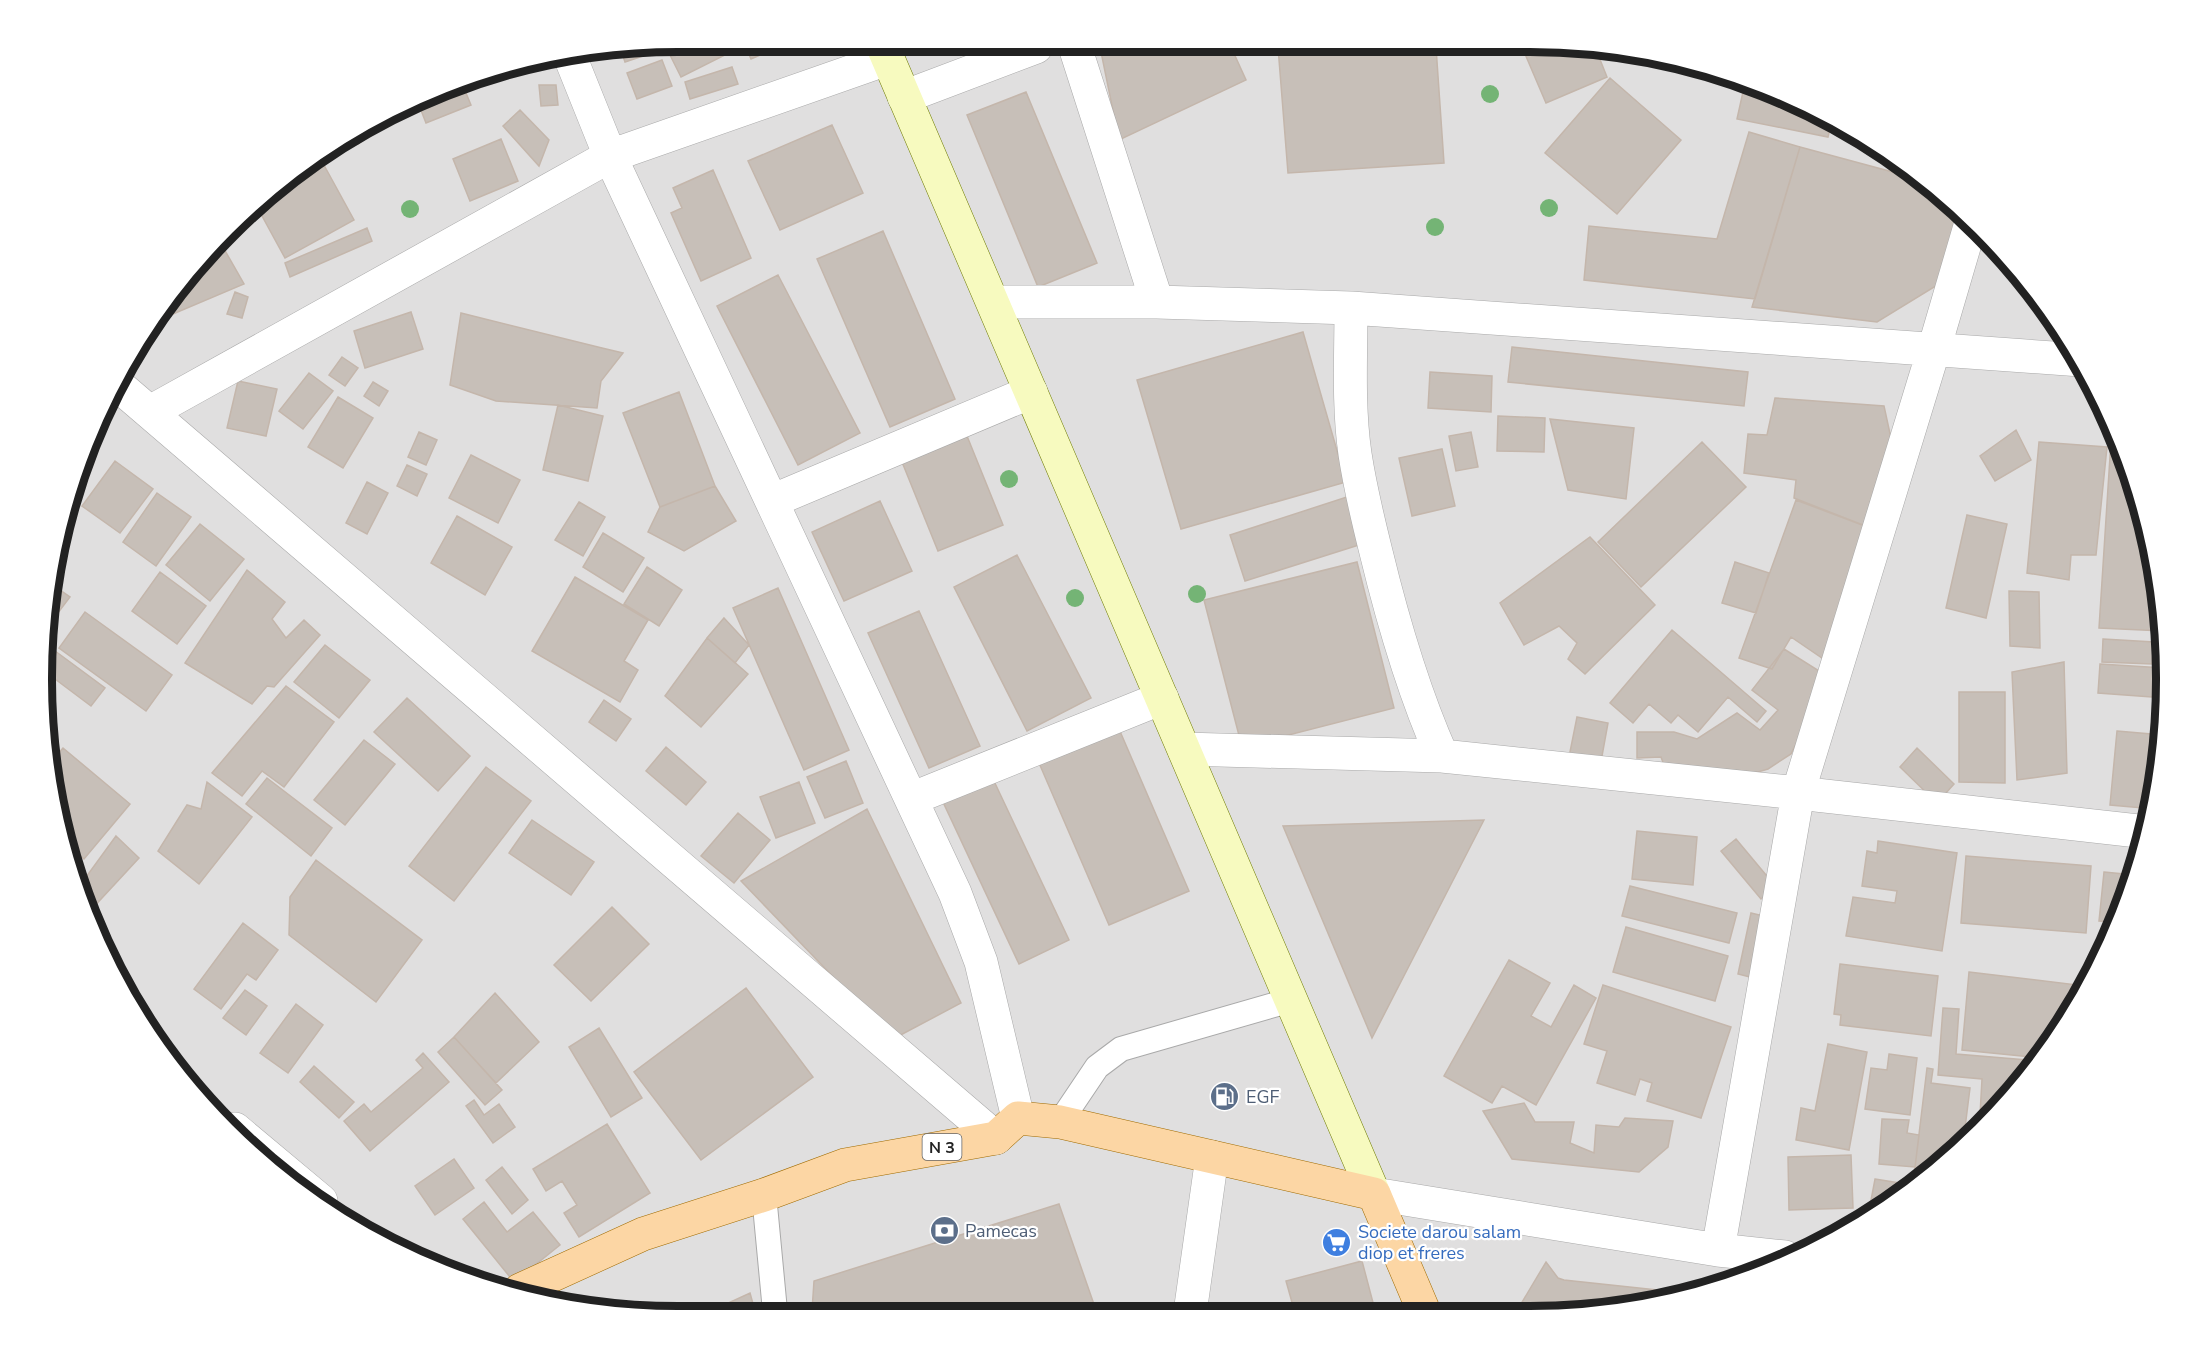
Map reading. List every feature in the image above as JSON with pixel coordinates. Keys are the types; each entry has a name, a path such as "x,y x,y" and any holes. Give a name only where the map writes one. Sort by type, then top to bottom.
{"main road":[{"path":"885,53 1422,1306"},
{"name":"N 3","path":"528,1286 643,1234 764,1195 845,1165 1007,1128 1060,1122 1374,1194"}],"street":[{"path":"904,97 1023,52"},
{"path":"1077,52 1157,302"},
{"path":"150,412 610,156 885,53"},
{"path":"572,62 610,156 955,893 981,962 1007,1128"},
{"path":"1718,1250 1798,793 1968,232"},
{"path":"993,303 1157,302 1351,308 2069,359"},
{"path":"1351,308 1350,388 1355,454 1386,593 1421,708 1442,756"},
{"path":"124,389 1007,1128"},
{"path":"772,501 1032,392"},
{"path":"911,799 1162,698"},
{"path":"1184,749 1442,756 2137,831"},
{"path":"1191,1306 1212,1157"},
{"path":"1374,1194 1718,1250 1775,1256"}],"lane":[{"path":"1060,1122 1097,1066 1121,1049 1291,1000"},
{"path":"764,1195 775,1306"}],"shaded area":[{"path":"679,52 1530,52 1571,54 1652,65 1731,86 1807,117 1878,158 1943,208 1973,236 2001,266 2051,331 2073,366 2109,439 2135,517 2144,557 2151,597 2156,679 2151,761 2144,801 2135,841 2109,919 2073,992 2051,1027 2001,1092 1973,1122 1911,1176 1843,1222 1770,1258 1731,1272 1692,1284 1612,1300 1530,1306 679,1306 638,1304 557,1293 478,1272 402,1241 331,1200 266,1150 208,1092 158,1027 136,992 100,919 74,841 58,761 54,720 52,679 58,597 74,517 100,439 136,366 158,331 208,266 266,208 331,158 366,136 439,100 517,74 597,58"}],"building":[{"path":"669,52 724,52 725,55 681,77"},
{"path":"748,52 767,52 751,59"},
{"path":"1101,52 1233,52 1246,80 1119,140"},
{"path":"1278,52 1436,52 1444,163 1288,173"},
{"path":"1524,52 1599,57 1607,77 1546,103"},
{"path":"651,53 625,62 623,55"},
{"path":"662,60 672,86 637,99 627,73"},
{"path":"732,67 738,84 690,99 685,82"},
{"path":"1610,78 1681,140 1617,214 1545,153"},
{"path":"539,85 556,85 558,105 541,106"},
{"path":"1743,90 1770,100 1830,129 1828,137 1737,119"},
{"path":"465,91 471,105 426,123 420,109"},
{"path":"1026,92 1097,263 1038,287 967,115"},
{"path":"520,110 549,140 539,166 503,126"},
{"path":"832,125 863,193 780,230 748,161"},
{"path":"376,131 358,144 356,142"},
{"path":"1749,132 1800,147 1755,299 1584,280 1589,226 1717,239"},
{"path":"501,139 518,181 470,201 453,159"},
{"path":"1800,147 1900,174 1957,222 1939,284 1877,322 1752,307"},
{"path":"323,164 354,220 285,258 260,213"},
{"path":"713,170 751,258 701,281 671,213 682,208 673,188"},
{"path":"367,228 372,241 290,277 285,263"},
{"path":"883,231 955,399 890,427 817,259"},
{"path":"224,249 244,284 170,314 182,298"},
{"path":"778,275 860,433 798,465 717,306"},
{"path":"235,292 248,297 242,318 227,314"},
{"path":"411,312 423,349 365,368 354,331"},
{"path":"461,313 623,353 601,381 597,408 496,401 450,385"},
{"path":"1303,332 1346,482 1181,529 1137,380"},
{"path":"1512,347 1748,372 1744,406 1508,382"},
{"path":"342,357 358,368 345,386 329,375"},
{"path":"1430,372 1492,376 1491,412 1428,408"},
{"path":"309,373 333,391 303,429 279,411"},
{"path":"238,381 277,389 266,436 227,428"},
{"path":"373,382 388,391 379,406 364,396"},
{"path":"679,392 715,486 660,507 623,413"},
{"path":"338,397 373,418 343,468 308,447"},
{"path":"1775,398 1884,406 1894,452 1868,527 1794,498 1796,480 1744,473 1748,434 1767,435"},
{"path":"558,405 603,416 588,481 543,470"},
{"path":"1498,416 1545,418 1544,452 1497,451"},
{"path":"1550,419 1634,428 1626,499 1568,490"},
{"path":"2016,430 2031,460 1995,481 1980,456"},
{"path":"419,432 437,440 426,465 408,457"},
{"path":"1471,432 1478,467 1456,471 1449,436"},
{"path":"967,436 1003,525 938,551 902,462"},
{"path":"1702,442 1746,487 1641,587 1598,542"},
{"path":"2039,442 2107,447 2096,555 2071,555 2069,580 2027,573"},
{"path":"2111,444 2135,517 2151,597 2154,631 2099,628"},
{"path":"1442,449 1455,506 1412,516 1399,458"},
{"path":"471,455 520,480 498,523 449,498"},
{"path":"115,461 153,489 120,533 82,506"},
{"path":"407,465 427,474 417,496 397,486"},
{"path":"367,482 388,493 367,534 346,523"},
{"path":"715,486 736,521 684,551 648,532 660,507"},
{"path":"157,493 191,517 156,566 123,542"},
{"path":"1347,497 1362,544 1245,581 1230,535"},
{"path":"1796,500 1870,528 1825,660 1791,637 1772,669 1739,658"},
{"path":"880,501 912,571 844,601 812,532"},
{"path":"579,502 605,517 583,556 555,540"},
{"path":"1967,515 2007,524 1986,618 1946,608"},
{"path":"457,516 512,547 485,595 431,563"},
{"path":"200,524 244,559 210,601 166,565"},
{"path":"603,533 644,558 623,592 583,567"},
{"path":"1590,537 1655,605 1585,674 1568,659 1577,643 1559,626 1524,645 1500,603"},
{"path":"1017,555 1091,698 1027,731 954,587"},
{"path":"1357,562 1394,708 1242,747 1204,600"},
{"path":"1735,562 1769,573 1756,613 1722,603"},
{"path":"647,567 682,590 659,626 624,604"},
{"path":"247,570 285,602 272,619 286,638 304,620 320,635 274,687 267,686 252,704 185,663"},
{"path":"160,572 206,606 177,644 132,611"},
{"path":"575,577 648,620 624,661 638,670 620,702 532,651"},
{"path":"778,588 849,750 804,770 733,608"},
{"path":"59,590 70,597 56,615"},
{"path":"2009,591 2039,592 2040,648 2010,646"},
{"path":"919,611 980,746 929,768 868,633"},
{"path":"85,612 172,675 146,711 59,648"},
{"path":"724,618 749,645 735,663 707,638"},
{"path":"1672,630 1766,711 1757,722 1728,697 1698,732 1678,715 1671,723 1649,704 1633,723 1610,703"},
{"path":"707,638 748,674 701,727 665,696"},
{"path":"2103,639 2154,642 2152,664 2102,662"},
{"path":"325,645 370,680 339,718 294,682"},
{"path":"1784,649 1824,674 1808,719 1791,754 1768,769 1734,779 1668,776 1661,757 1637,758 1637,732 1674,732 1697,739 1737,713 1760,730 1778,710 1752,690"},
{"path":"53,650 105,688 91,706 52,677"},
{"path":"2064,662 2067,773 2017,780 2012,672"},
{"path":"2100,664 2156,667 2156,697 2098,693"},
{"path":"286,686 334,722 284,787 262,771 242,796 212,773"},
{"path":"1959,692 2005,692 2005,783 1959,782"},
{"path":"407,698 470,756 438,791 374,732"},
{"path":"604,700 631,719 616,741 589,722"},
{"path":"1577,717 1608,723 1600,767 1568,762"},
{"path":"1119,729 1189,891 1109,925 1039,763"},
{"path":"2117,731 2151,734 2142,808 2110,805"},
{"path":"364,740 395,764 345,825 314,800"},
{"path":"666,747 706,782 686,805 646,771"},
{"path":"63,748 130,804 84,859 78,854 74,841 57,754"},
{"path":"1917,748 1954,784 1937,803 1900,767"},
{"path":"846,761 863,803 825,818 807,777"},
{"path":"486,767 531,801 454,901 409,866"},
{"path":"267,778 332,828 311,856 246,804"},
{"path":"993,779 1069,940 1019,964 943,802"},
{"path":"207,782 252,817 199,884 158,851 187,805 201,809"},
{"path":"799,782 815,823 776,838 760,797"},
{"path":"867,809 961,1003 893,1039 741,881"},
{"path":"738,813 770,840 734,883 701,856"},
{"path":"532,820 594,862 571,895 509,853"},
{"path":"1484,820 1372,1038 1283,826"},
{"path":"1637,831 1697,837 1693,885 1632,879"},
{"path":"116,836 139,858 95,905 85,878"},
{"path":"1736,839 1776,887 1761,899 1721,851"},
{"path":"1878,841 1957,853 1942,951 1846,936 1853,897 1895,903 1897,891 1862,886 1867,851 1877,853"},
{"path":"1966,856 2091,866 2086,933 1961,923"},
{"path":"316,860 422,940 376,1002 289,935 290,897"},
{"path":"2104,872 2125,874 2108,922 2099,921"},
{"path":"1630,886 1737,913 1729,943 1622,916"},
{"path":"612,907 649,944 591,1001 554,965"},
{"path":"1751,913 1772,918 1758,979 1738,974"},
{"path":"243,923 278,950 256,980 247,974 221,1009 194,989"},
{"path":"1626,927 1728,956 1715,1001 1613,972"},
{"path":"1509,960 1550,983 1531,1016 1551,1027 1574,985 1596,998 1536,1105 1502,1086 1492,1103 1444,1076"},
{"path":"1840,964 1938,976 1931,1036 1840,1025 1841,1015 1834,1014"},
{"path":"1969,972 2077,985 2029,1057 1962,1050"},
{"path":"1603,985 1731,1027 1701,1118 1647,1101 1652,1083 1640,1079 1635,1095 1597,1083 1607,1051 1584,1044"},
{"path":"746,988 813,1077 701,1160 634,1072"},
{"path":"245,990 267,1006 246,1035 223,1018"},
{"path":"495,993 539,1042 496,1083 454,1037"},
{"path":"296,1004 323,1025 288,1073 260,1053"},
{"path":"1943,1008 1959,1009 1956,1054 2027,1060 1980,1114 1982,1079 1938,1075"},
{"path":"599,1028 642,1098 611,1117 569,1047"},
{"path":"454,1037 502,1090 485,1105 438,1052"},
{"path":"1828,1044 1867,1052 1849,1150 1796,1140 1801,1108 1815,1111"},
{"path":"423,1053 449,1082 370,1151 344,1121 364,1104 371,1112 423,1068 416,1060"},
{"path":"1889,1054 1917,1058 1910,1115 1865,1109 1871,1068 1887,1070"},
{"path":"314,1066 354,1102 339,1118 300,1082"},
{"path":"1927,1068 1933,1069 1931,1083 1970,1088 1965,1130 1914,1173"},
{"path":"474,1100 484,1115 499,1104 515,1127 493,1143 466,1106"},
{"path":"1524,1103 1535,1122 1574,1122 1570,1143 1594,1153 1596,1125 1619,1127 1625,1118 1673,1121 1668,1147 1639,1172 1512,1159 1483,1111"},
{"path":"1882,1119 1909,1120 1907,1133 1919,1135 1915,1167 1879,1164"},
{"path":"607,1124 650,1193 579,1237 564,1213 577,1205 562,1181 546,1191 533,1169"},
{"path":"1851,1155 1853,1208 1789,1210 1788,1157"},
{"path":"454,1159 474,1188 435,1215 415,1186"},
{"path":"502,1167 528,1200 512,1214 486,1180"},
{"path":"1875,1179 1901,1183 1878,1200 1870,1205"},
{"path":"484,1202 507,1232 533,1212 560,1245 514,1282 463,1219"},
{"path":"1059,1204 1095,1306 812,1306 814,1281"},
{"path":"1362,1261 1374,1306 1293,1306 1286,1281"},
{"path":"1546,1262 1558,1278 1564,1280 1663,1291 1612,1300 1520,1306"},
{"path":"750,1293 754,1306 722,1306"}],"place":[{"name":"EGF","path":"1225,1097"},
{"name":"Pamecas","path":"944,1231"},
{"name":"Societe darou salam diop et freres","path":"1337,1242"}]}
